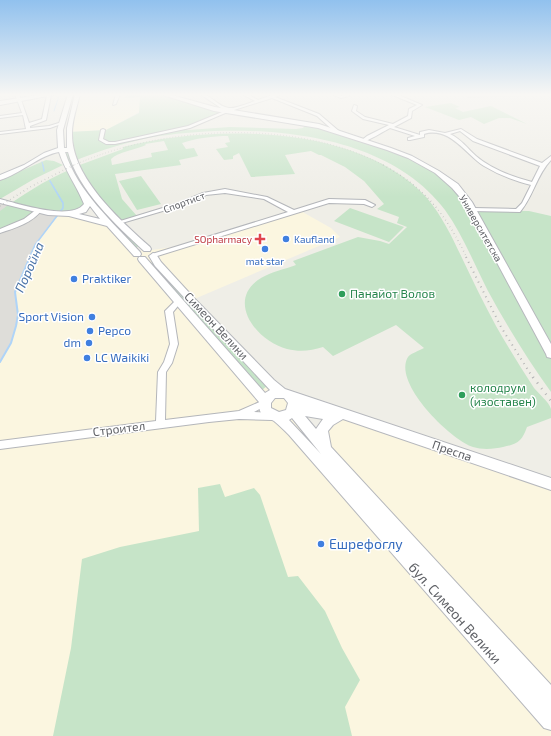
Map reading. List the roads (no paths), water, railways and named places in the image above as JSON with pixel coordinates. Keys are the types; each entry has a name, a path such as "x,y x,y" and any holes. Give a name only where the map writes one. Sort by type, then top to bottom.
{"main road":[{"path":"57,128 61,149 59,162 94,206 179,301 265,402 265,410 274,417 287,416 294,410"},
{"path":"25,167 47,153 54,145 57,128"},
{"path":"71,128 71,151 83,178 120,222 152,253"},
{"name":"Университетска","path":"325,128 410,157 438,172 462,194 473,210 551,354"},
{"path":"25,167 61,149 70,141"},
{"path":"47,153 61,149 71,151"},
{"path":"0,178 40,161 59,162"},
{"path":"68,214 82,212 88,204 80,188"},
{"path":"0,201 49,212 97,220 112,226"},
{"path":"140,257 142,250 152,253"},
{"name":"Симеон Велики","path":"152,253 191,300 270,383 286,394"},
{"path":"265,402 272,394 286,394 353,417"},
{"path":"286,394 294,402 294,410 326,450"},
{"path":"294,410 353,417"},
{"path":"326,450 322,436 322,429 326,422 338,416"},
{"name":"бул. Симеон Велики","path":"274,417 293,431 551,721"},
{"name":"Преспа","path":"353,417 551,484"},
{"name":"бул. Симеон Велики","path":"326,450 551,698"}],"street":[{"path":"0,133 22,128"},
{"path":"103,130 101,140 108,143 115,143 183,128"},
{"path":"334,128 338,132"},
{"path":"364,141 387,128"},
{"path":"398,128 420,137"},
{"path":"446,134 459,130 475,140 544,165"},
{"path":"410,139 420,137 422,136 422,133 429,131 446,134 457,139 475,158 514,180 533,184"},
{"path":"473,210 518,211 524,204 544,165 551,157"},
{"name":"Спортист","path":"120,222 181,204 205,194 225,191 265,198 293,212"},
{"path":"152,253 336,200 365,202 372,205"},
{"path":"0,231 29,220 39,210"},
{"path":"160,424 162,372 170,358 174,344 169,311 179,301"},
{"path":"239,415 265,402"},
{"path":"239,415 274,417"},
{"name":"Строител","path":"0,445 239,415"}],"waterway":[{"path":"42,162 43,166"},
{"path":"43,165 44,171"},
{"name":"Поройна","path":"29,258 35,245 63,208 63,203 50,181"},
{"name":"Поройна","path":"0,362 11,343 16,326 18,315 15,292 30,257"}],"railway":[{"path":"72,166 108,152 146,142 187,135 229,133 271,134 312,140 350,151 384,166"},
{"path":"0,206 30,187 72,166"},
{"path":"384,166 411,183 433,204 443,216 467,258"},
{"path":"466,257 501,327 533,378"},
{"path":"533,377 551,401"}],"place":[{"name":"SOpharmacy","path":"260,239"},
{"name":"Kaufland","path":"286,239"},
{"name":"mat star","path":"265,249"},
{"name":"Praktiker","path":"74,279"},
{"name":"Панайот Волов","path":"342,294"},
{"name":"Sport Vision","path":"92,317"},
{"name":"Pepco","path":"90,331"},
{"name":"dm","path":"89,343"},
{"name":"LC Waikiki","path":"87,358"},
{"name":"колодрум (изоставен)","path":"462,395"},
{"name":"Ешрефоглу","path":"321,544"}]}
